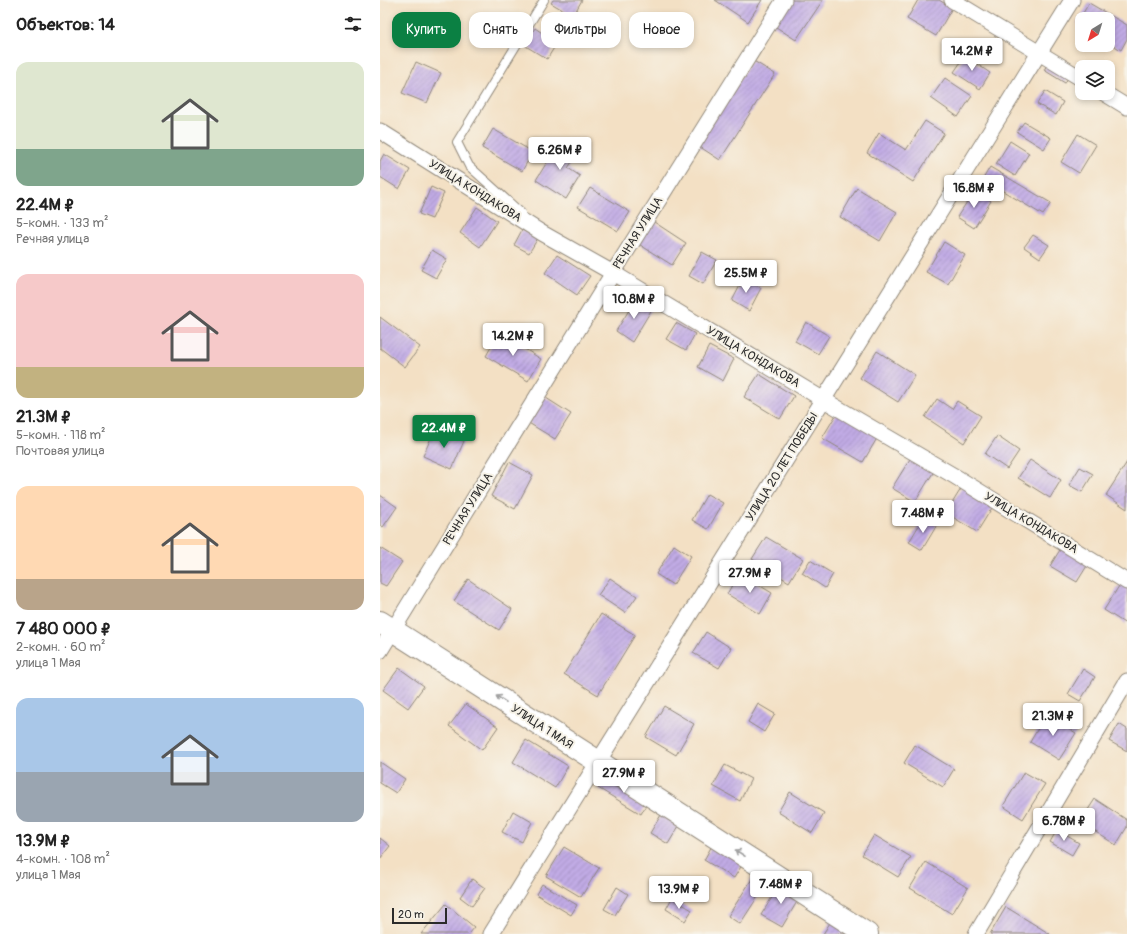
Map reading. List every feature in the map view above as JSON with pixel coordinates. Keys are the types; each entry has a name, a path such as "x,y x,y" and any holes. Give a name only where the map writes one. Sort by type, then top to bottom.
{"street":[{"name":"РЕЧНАЯ УЛИЦА","path":"380,651 387,626 613,273 784,0"},
{"path":"952,0 1075,75"},
{"name":"УЛИЦА 20 ЛЕТ ПОБЕДЫ","path":"491,934 1072,0"},
{"path":"1115,100 1127,107"},
{"name":"УЛИЦА КОНДАКОВА","path":"380,131 542,233 613,273 824,400 956,477 1127,582"},
{"name":"УЛИЦА 1 МАЯ","path":"387,626 867,934"},
{"path":"976,934 1127,681"}],"lane":[{"path":"542,233 469,166 457,142 544,0"}],"building":[{"path":"553,0 582,0 575,12 566,12 551,3"},
{"path":"715,0 762,0 748,22"},
{"path":"789,0 823,0 796,40 773,25"},
{"path":"918,0 939,0 952,8 936,36 907,19"},
{"path":"1089,3 1105,12 1084,12"},
{"path":"1115,18 1127,25 1127,39 1121,50 1115,46"},
{"path":"535,28 541,32 541,48 554,48 547,59 529,48 533,48 533,31"},
{"path":"965,56 990,73 980,89 954,72"},
{"path":"1052,56 1073,69 1065,83 1044,70"},
{"path":"752,60 775,74 720,160 697,145"},
{"path":"416,62 441,73 427,103 402,93"},
{"path":"945,78 972,96 958,117 931,98"},
{"path":"1045,91 1063,102 1056,115 1037,104"},
{"path":"925,121 944,133 913,182 867,153 879,133 906,150"},
{"path":"1024,122 1051,138 1044,149 1017,132"},
{"path":"493,129 533,152 522,171 482,148"},
{"path":"1078,134 1096,145 1079,173 1061,162"},
{"path":"560,141 578,153 568,168 580,176 566,199 536,180"},
{"path":"1010,141 1029,153 1015,176 996,164"},
{"path":"384,154 410,170 399,189 380,177 380,161"},
{"path":"990,167 1051,203 1043,215 983,179"},
{"path":"431,187 444,193 432,219 419,214"},
{"path":"590,188 630,212 618,231 578,207"},
{"path":"857,188 897,212 880,241 840,217"},
{"path":"975,190 991,201 974,228 957,217"},
{"path":"477,207 497,221 480,247 460,233"},
{"path":"651,220 686,243 672,265 637,243"},
{"path":"522,230 538,238 529,253 514,245"},
{"path":"1033,235 1049,245 1040,258 1024,247"},
{"path":"944,242 965,255 948,284 926,272"},
{"path":"432,250 447,259 436,278 421,270"},
{"path":"702,252 717,260 703,284 689,276"},
{"path":"557,255 590,276 577,295 545,273"},
{"path":"744,278 761,288 749,311 732,301"},
{"path":"636,299 652,309 632,342 616,331"},
{"path":"380,317 420,347 405,367 380,348"},
{"path":"806,322 829,336 818,354 795,341"},
{"path":"676,323 695,334 686,350 666,339"},
{"path":"499,333 541,359 528,381 486,356"},
{"path":"709,346 734,359 723,381 698,367"},
{"path":"877,351 915,375 898,402 860,378"},
{"path":"759,374 794,396 780,419 744,397"},
{"path":"543,396 571,414 555,439 527,422"},
{"path":"937,399 952,409 957,401 981,416 964,443 925,417"},
{"path":"839,410 879,435 863,462 822,438"},
{"path":"435,429 464,441 452,469 423,456"},
{"path":"997,436 1019,451 1007,469 985,454"},
{"path":"913,454 936,468 915,502 892,488"},
{"path":"1030,460 1061,480 1050,498 1018,478"},
{"path":"509,462 533,475 515,509 491,496"},
{"path":"1127,462 1127,509 1106,495"},
{"path":"1080,467 1093,474 1082,492 1069,485"},
{"path":"964,484 995,503 977,532 946,513"},
{"path":"707,494 723,503 708,529 692,520"},
{"path":"380,495 397,507 383,527 380,525"},
{"path":"924,517 937,525 922,550 909,542"},
{"path":"766,537 803,559 789,582 752,559"},
{"path":"674,545 691,556 673,585 656,574"},
{"path":"1063,545 1090,561 1077,582 1050,566"},
{"path":"380,548 402,562 386,586 380,583"},
{"path":"810,560 833,574 825,588 802,573"},
{"path":"739,573 772,593 760,614 727,594"},
{"path":"610,578 637,596 625,613 598,595"},
{"path":"1124,578 1127,580 1126,624 1104,610"},
{"path":"468,579 512,609 499,630 454,601"},
{"path":"601,614 635,635 598,695 564,674"},
{"path":"706,632 731,648 719,668 693,653"},
{"path":"399,668 424,686 408,708 383,690"},
{"path":"1083,669 1095,677 1080,701 1068,694"},
{"path":"466,704 498,727 482,750 449,726"},
{"path":"758,704 775,714 764,732 748,722"},
{"path":"664,706 694,724 676,755 646,737"},
{"path":"1046,715 1076,733 1059,760 1030,742"},
{"path":"1119,724 1127,729 1127,751 1109,741"},
{"path":"526,740 568,766 555,788 513,762"},
{"path":"915,745 954,769 943,787 904,763"},
{"path":"380,762 405,779 396,793 380,783"},
{"path":"725,765 751,779 740,801 713,786"},
{"path":"1024,772 1045,784 1023,819 1003,806"},
{"path":"606,774 649,800 641,814 598,788"},
{"path":"790,792 824,813 812,833 778,812"},
{"path":"1095,799 1127,820 1127,827 1116,845 1080,822"},
{"path":"664,810 682,821 668,844 650,833"},
{"path":"513,811 532,822 522,842 502,832"},
{"path":"1057,830 1079,843 1072,855 1050,842"},
{"path":"874,835 911,857 898,877 862,855"},
{"path":"380,838 390,846 380,859"},
{"path":"714,842 745,860 734,878 704,860"},
{"path":"564,847 599,868 581,897 546,876"},
{"path":"926,862 968,888 952,914 910,888"},
{"path":"754,876 766,884 740,924 728,916"},
{"path":"472,879 485,888 472,906 460,897"},
{"path":"781,883 801,895 782,927 761,915"},
{"path":"542,884 577,905 571,915 536,894"},
{"path":"617,887 628,894 615,915 604,909"},
{"path":"672,898 692,910 685,921 666,909"},
{"path":"446,904 474,927 468,934 421,934"},
{"path":"1006,907 1050,934 990,934"},
{"path":"838,910 866,934 823,934"}]}
